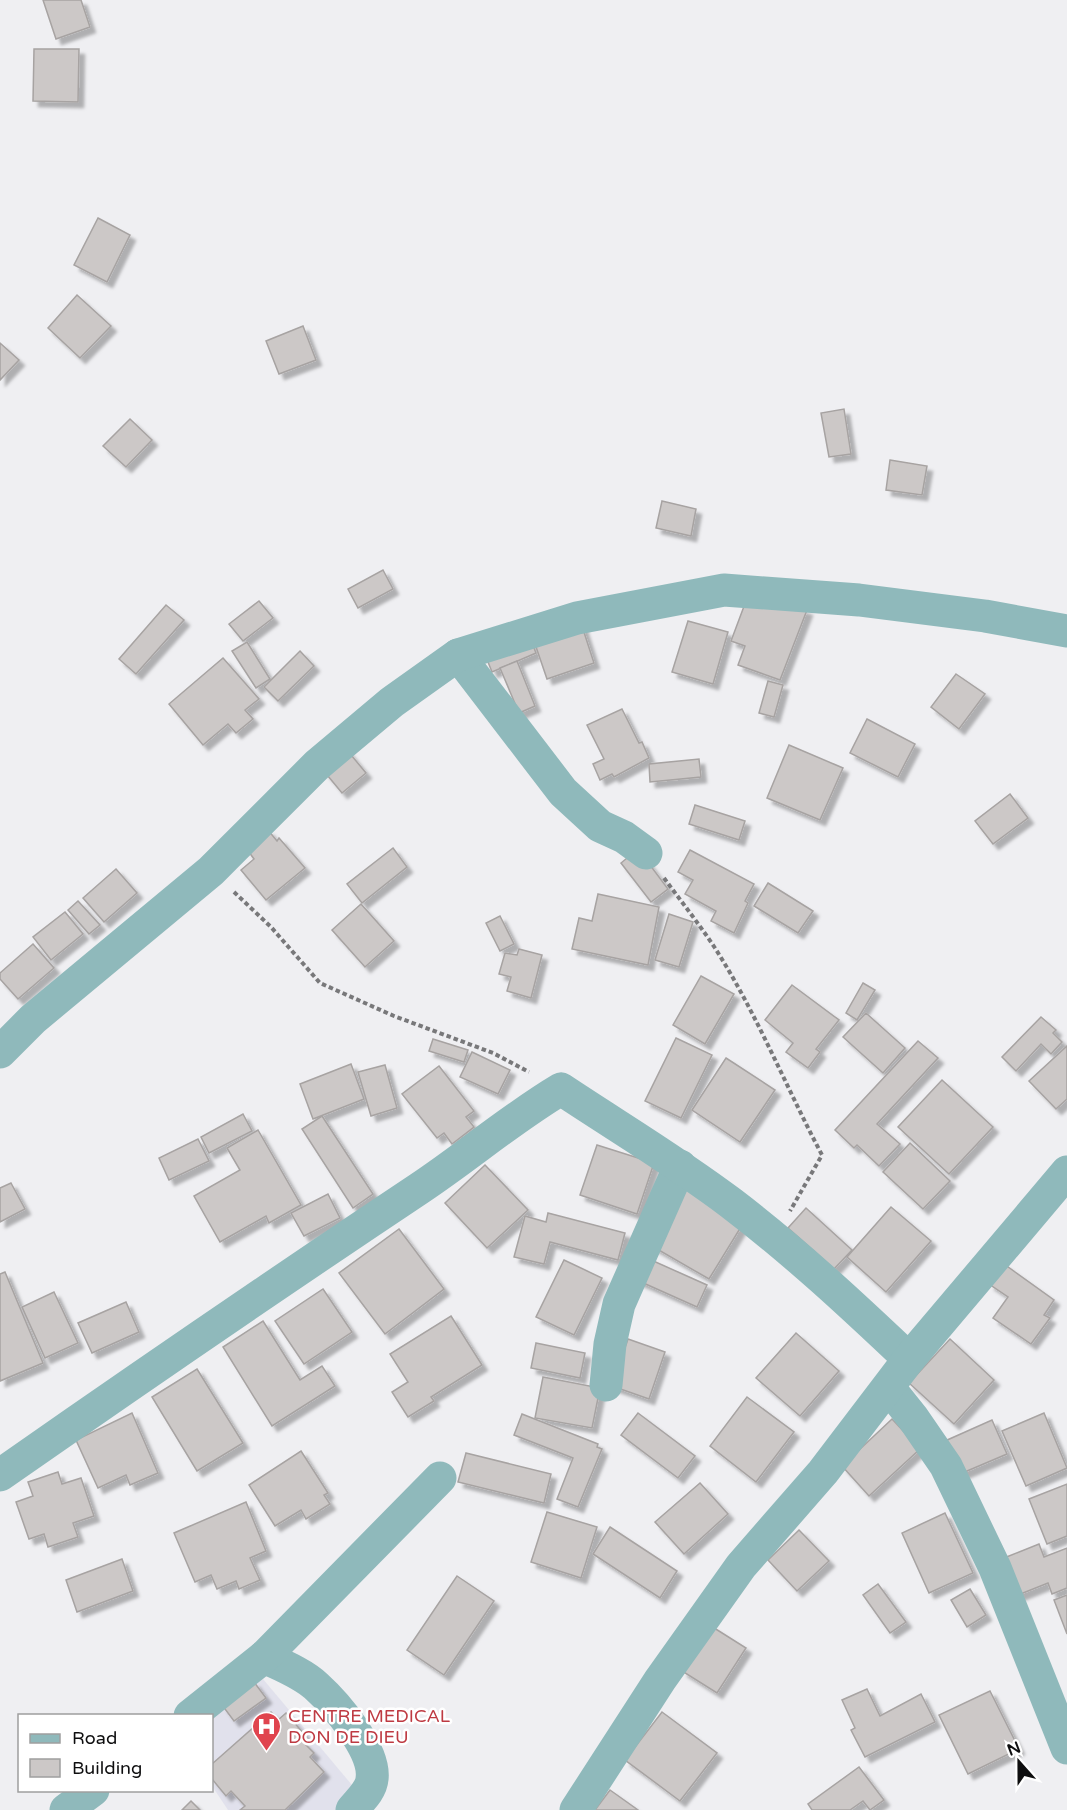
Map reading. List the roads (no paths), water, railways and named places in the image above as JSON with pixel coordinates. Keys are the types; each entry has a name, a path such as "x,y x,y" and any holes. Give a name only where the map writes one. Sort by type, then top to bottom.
{"street":[{"path":"0,1052 33,1019 211,871 317,765 392,702 458,656 577,618 724,590 859,600 985,616 1067,631"},
{"path":"458,656 563,792 600,826 624,837 646,853"},
{"path":"0,1475 234,1311 460,1161 526,1110 561,1089 680,1166 774,1238 909,1359"},
{"path":"606,1385 610,1344 619,1304 680,1166"},
{"path":"576,1810 660,1680 741,1566 823,1472 909,1359 1067,1172"},
{"path":"889,1388 946,1466 995,1568 1067,1748"},
{"path":"193,1714 264,1657 440,1478"},
{"path":"264,1657 315,1685 352,1726 369,1759 373,1778 369,1790 352,1810"},
{"path":"66,1810 92,1792"}],"place":[{"name":"CENTRE MEDICAL DON DE DIEU","path":"267,1752"}]}
